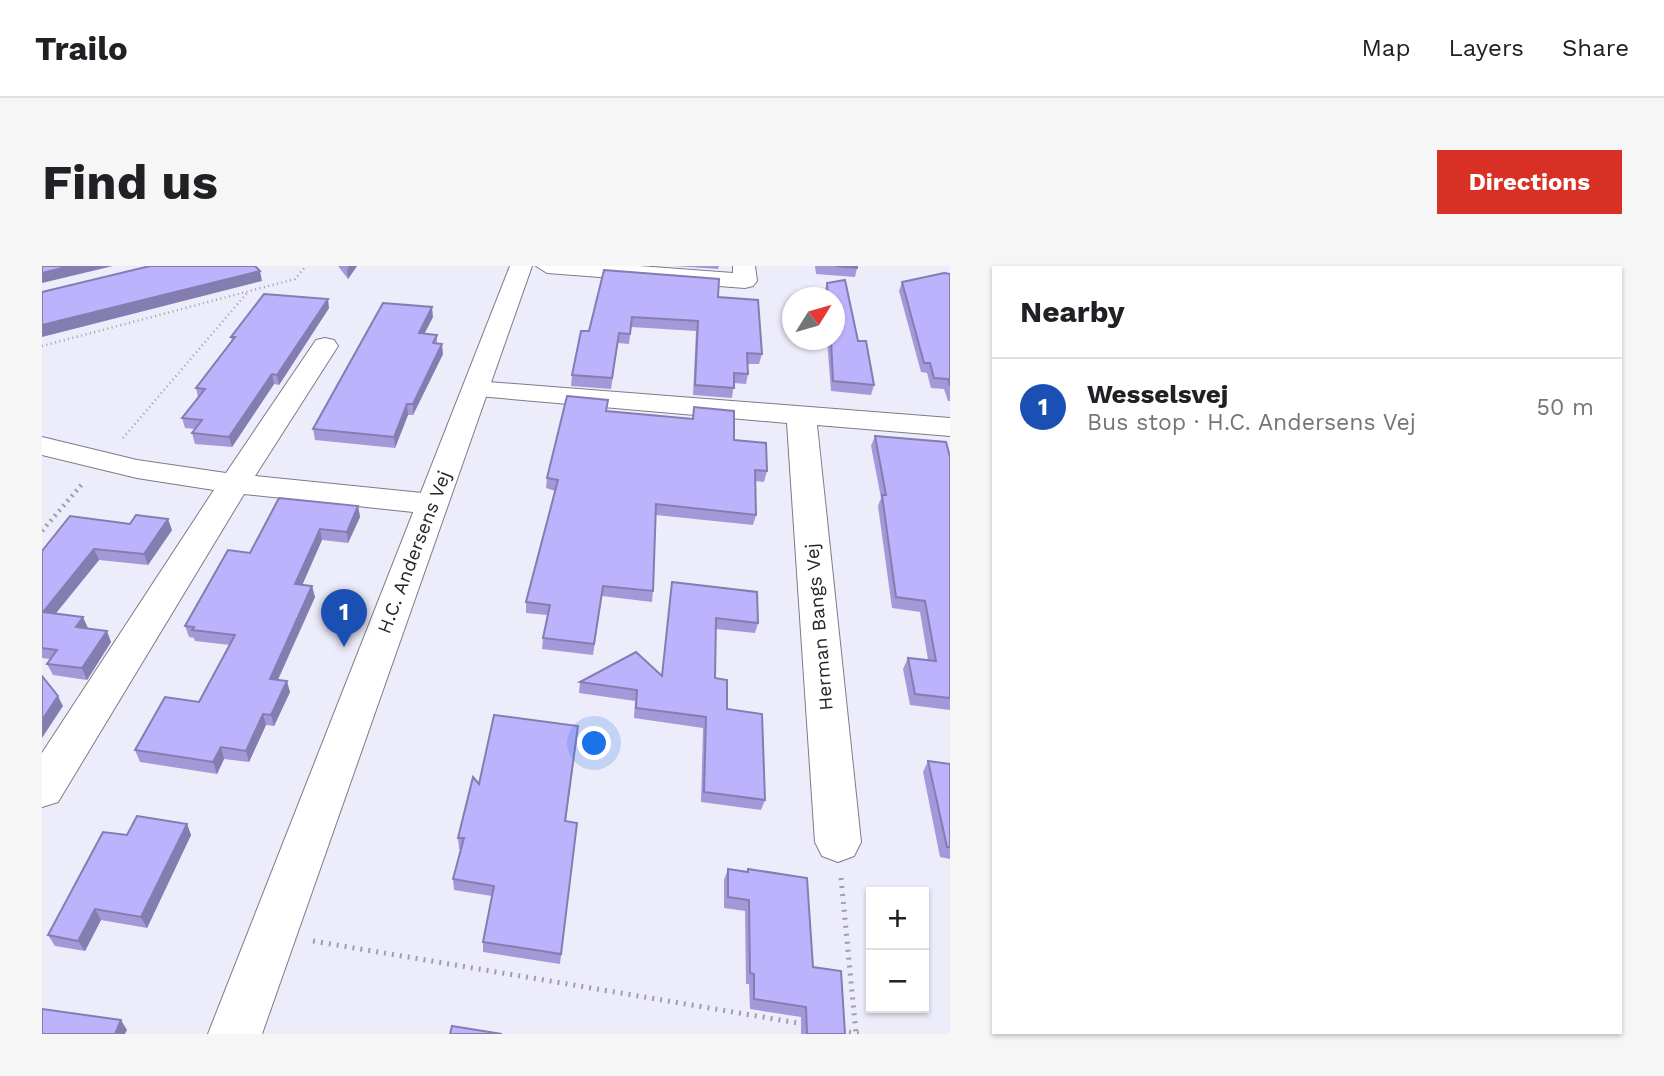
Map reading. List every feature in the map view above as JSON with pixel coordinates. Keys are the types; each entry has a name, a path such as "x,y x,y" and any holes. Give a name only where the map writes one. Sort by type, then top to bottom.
{"street":[{"name":"H.C. Andersens Vej","path":"234,1034 522,266"},
{"path":"547,266 744,281 744,266"},
{"path":"42,789 325,346"},
{"path":"476,389 950,426"},
{"name":"Herman Bangs Vej","path":"801,413 838,842"},
{"path":"42,446 108,455 237,483 432,503"}],"path":[{"path":"42,346 295,279 306,266"},
{"path":"42,531 248,291"},
{"path":"829,1029 858,1034 838,842"},
{"path":"271,934 816,1026"}],"building":[{"path":"42,266 70,266 42,273"},
{"path":"150,266 255,266 260,271 42,325 42,292"},
{"path":"604,270 719,279 718,297 758,300 762,354 747,353 748,374 734,373 734,388 695,385 698,321 632,317 630,334 619,333 612,378 572,375 581,331 589,331"},
{"path":"950,274 950,386 948,379 934,378 930,363 924,363 902,282"},
{"path":"845,280 858,341 866,341 874,385 833,381 831,350 845,350 845,287 827,287 827,283"},
{"path":"264,294 328,299 277,375 272,374 229,437 192,433 202,420 182,418 205,389 196,388"},
{"path":"383,303 432,307 419,333 437,335 433,343 442,344 413,404 407,404 394,437 313,429"},
{"path":"567,396 608,400 606,411 693,419 694,407 734,411 734,440 766,443 767,471 755,470 756,515 656,504 653,591 603,586 594,644 543,638 550,605 526,602 558,480 547,478"},
{"path":"875,436 946,442 950,457 950,698 915,694 908,658 936,661 925,601 896,597 882,495 886,495"},
{"path":"279,498 358,506 347,532 320,529 295,584 312,586 270,679 287,681 271,715 263,714 246,751 221,747 213,762 135,750 165,697 199,702 235,635 192,630 194,627 185,626 228,550 250,553"},
{"path":"136,515 168,519 144,554 94,549 43,612 83,617 76,627 107,631 82,668 47,664 57,650 42,648 42,551 70,516 130,524"},
{"path":"672,582 757,592 758,623 716,618 715,678 727,680 727,709 762,714 765,800 704,792 706,717 636,708 637,690 580,682 636,652 662,676"},
{"path":"42,676 58,696 42,720"},
{"path":"494,715 578,726 565,821 577,823 561,954 483,942 494,886 453,879 464,838 458,838 473,777 479,784"},
{"path":"928,761 950,764 950,847 947,847"},
{"path":"137,816 187,824 141,917 95,909 78,941 48,935 103,832 127,835"},
{"path":"728,869 748,872 748,869 807,878 813,967 841,971 845,1034 807,1034 806,1007 754,999 754,974 750,973 749,900 728,897"},
{"path":"42,1009 121,1020 115,1034 42,1034"},
{"path":"452,1026 502,1034 450,1034"}],"place":[{"name":"Wesselsvej","path":"344,647"}]}
